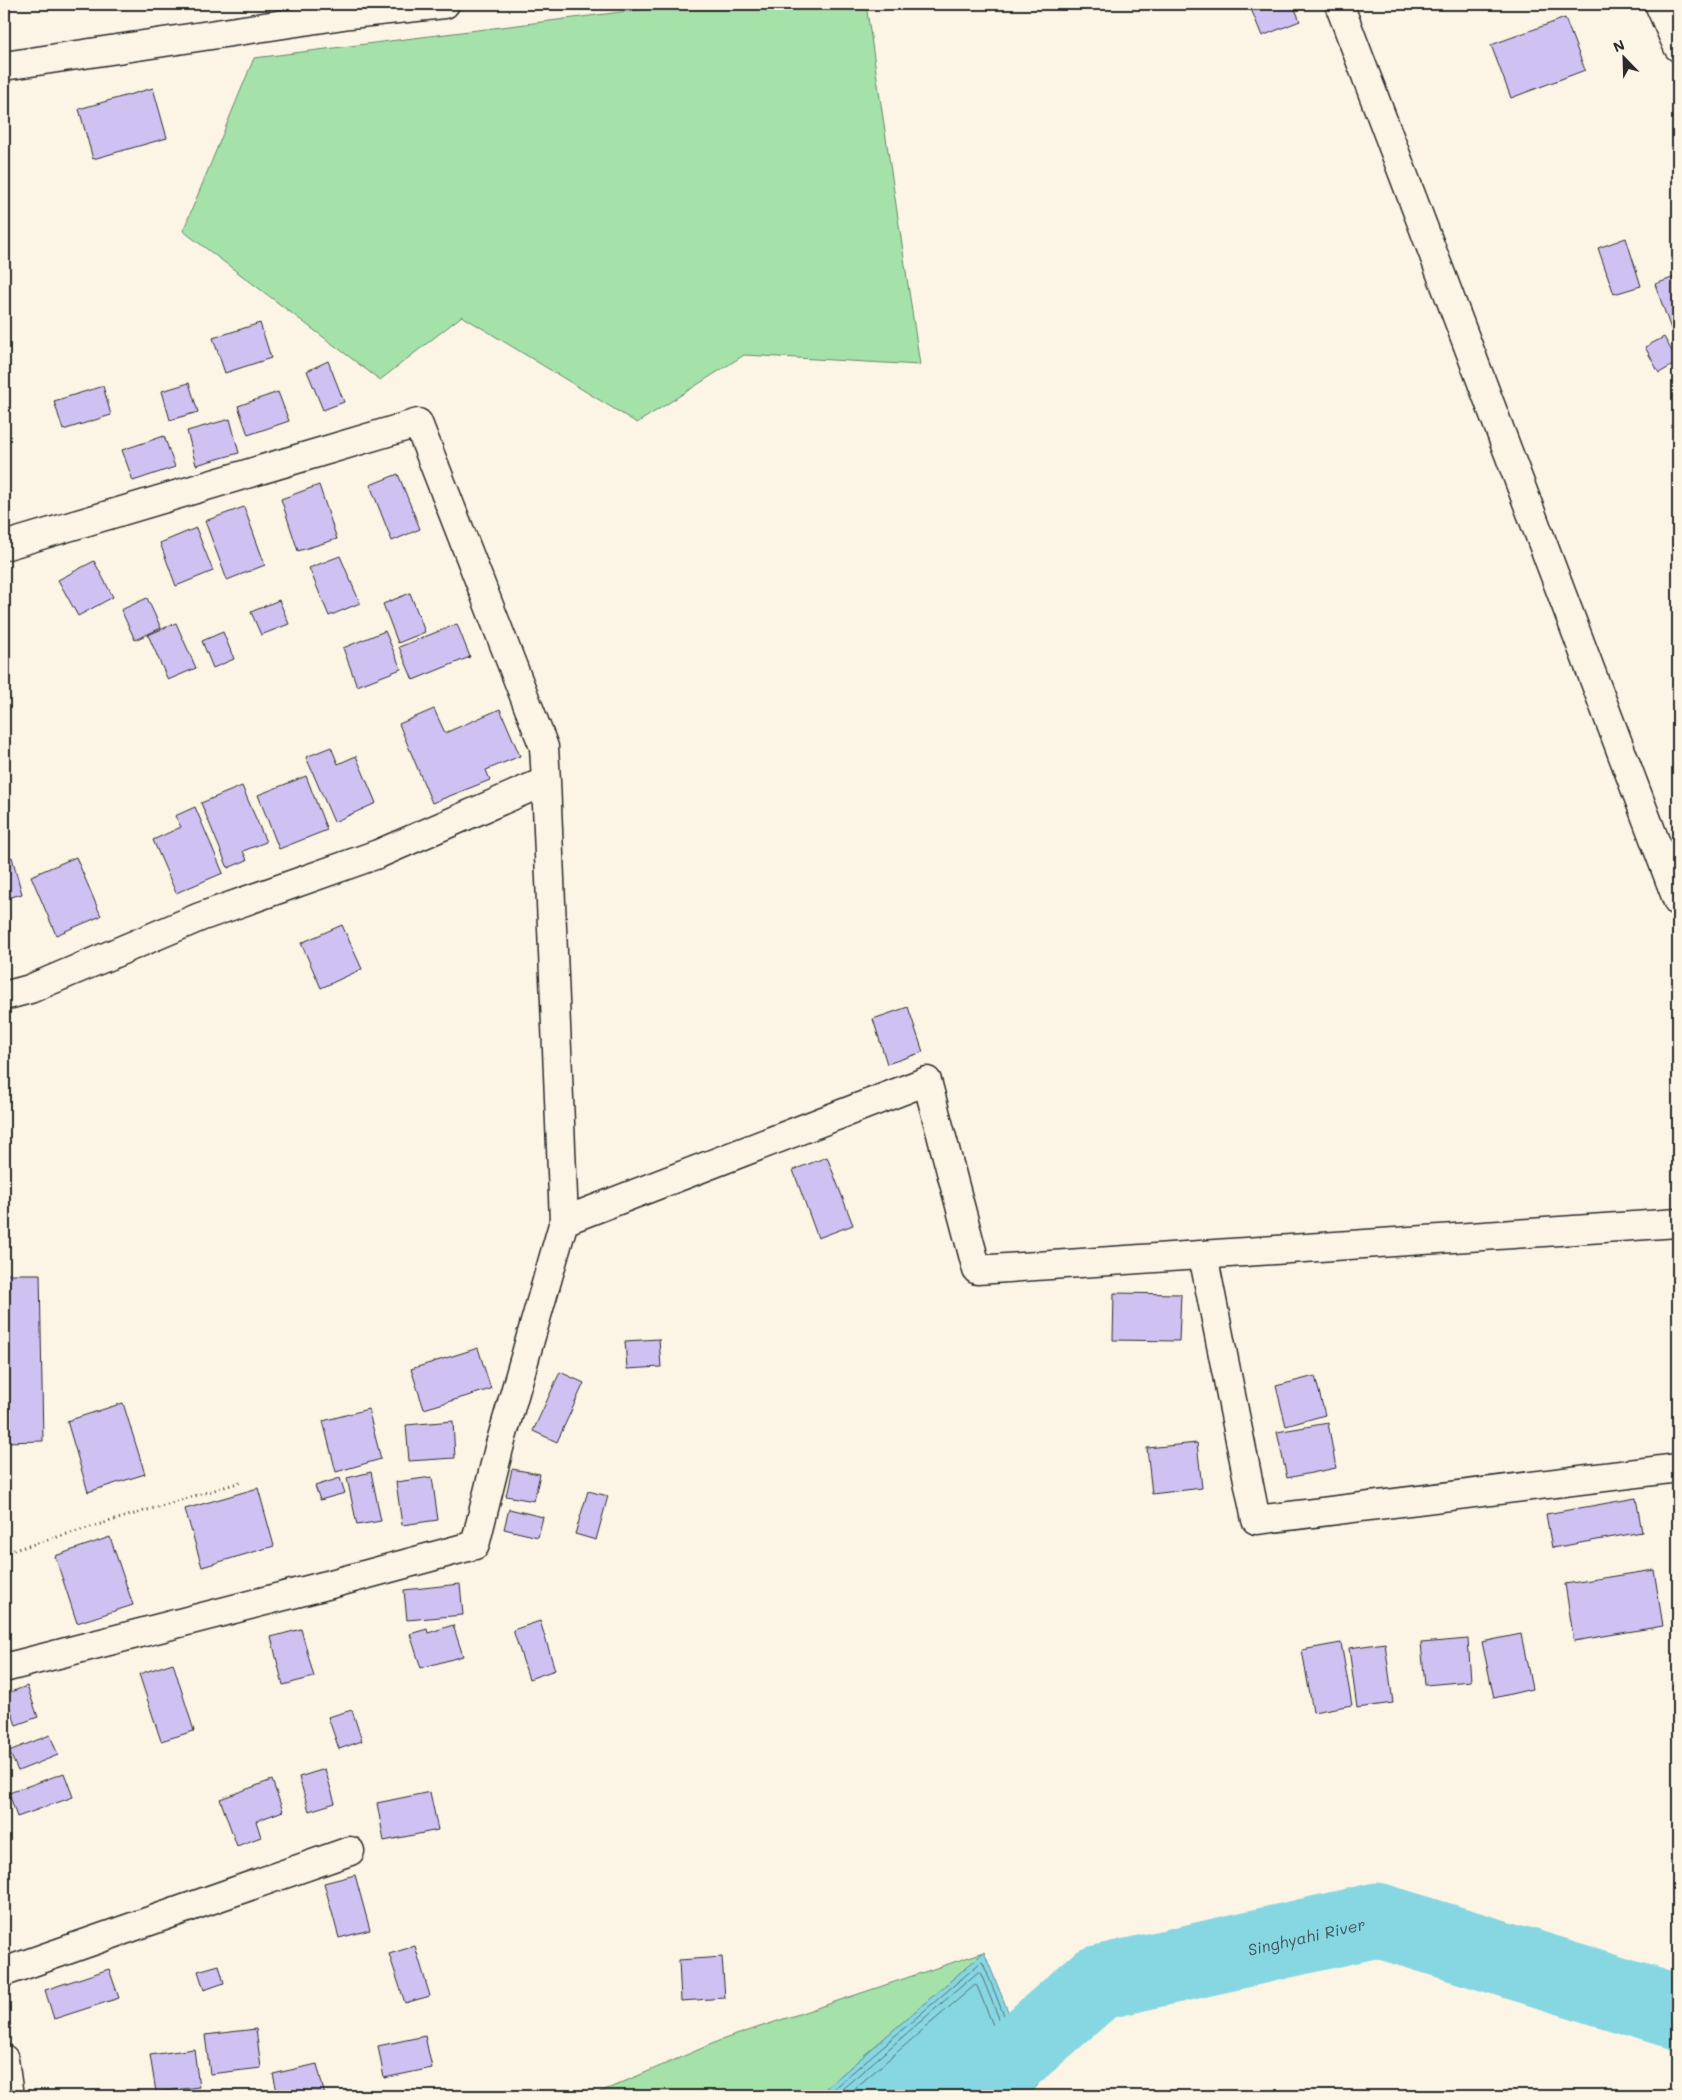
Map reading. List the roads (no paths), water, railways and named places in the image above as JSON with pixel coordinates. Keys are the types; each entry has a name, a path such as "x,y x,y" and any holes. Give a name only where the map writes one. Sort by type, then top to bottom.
{"street":[{"path":"4,66 350,14 445,4"},
{"path":"1339,4 1673,873 1678,902"},
{"path":"1659,4 1678,47"},
{"path":"4,546 418,423 544,747 564,1221 499,1448 475,1545 4,1668"},
{"path":"4,996 30,989 200,917 378,854 546,782"},
{"path":"564,1221 927,1081 978,1270 1678,1223"},
{"path":"1203,1255 1256,1520 1678,1468"},
{"path":"4,1972 350,1850"},
{"path":"4,2060 9,2096"}],"water":[{"path":"984,1952 1038,2085 1027,2096 817,2096"}],"waterway":[{"name":"Singhyahi River","path":"968,2096 1097,1983 1377,1920 1678,2012"}]}
